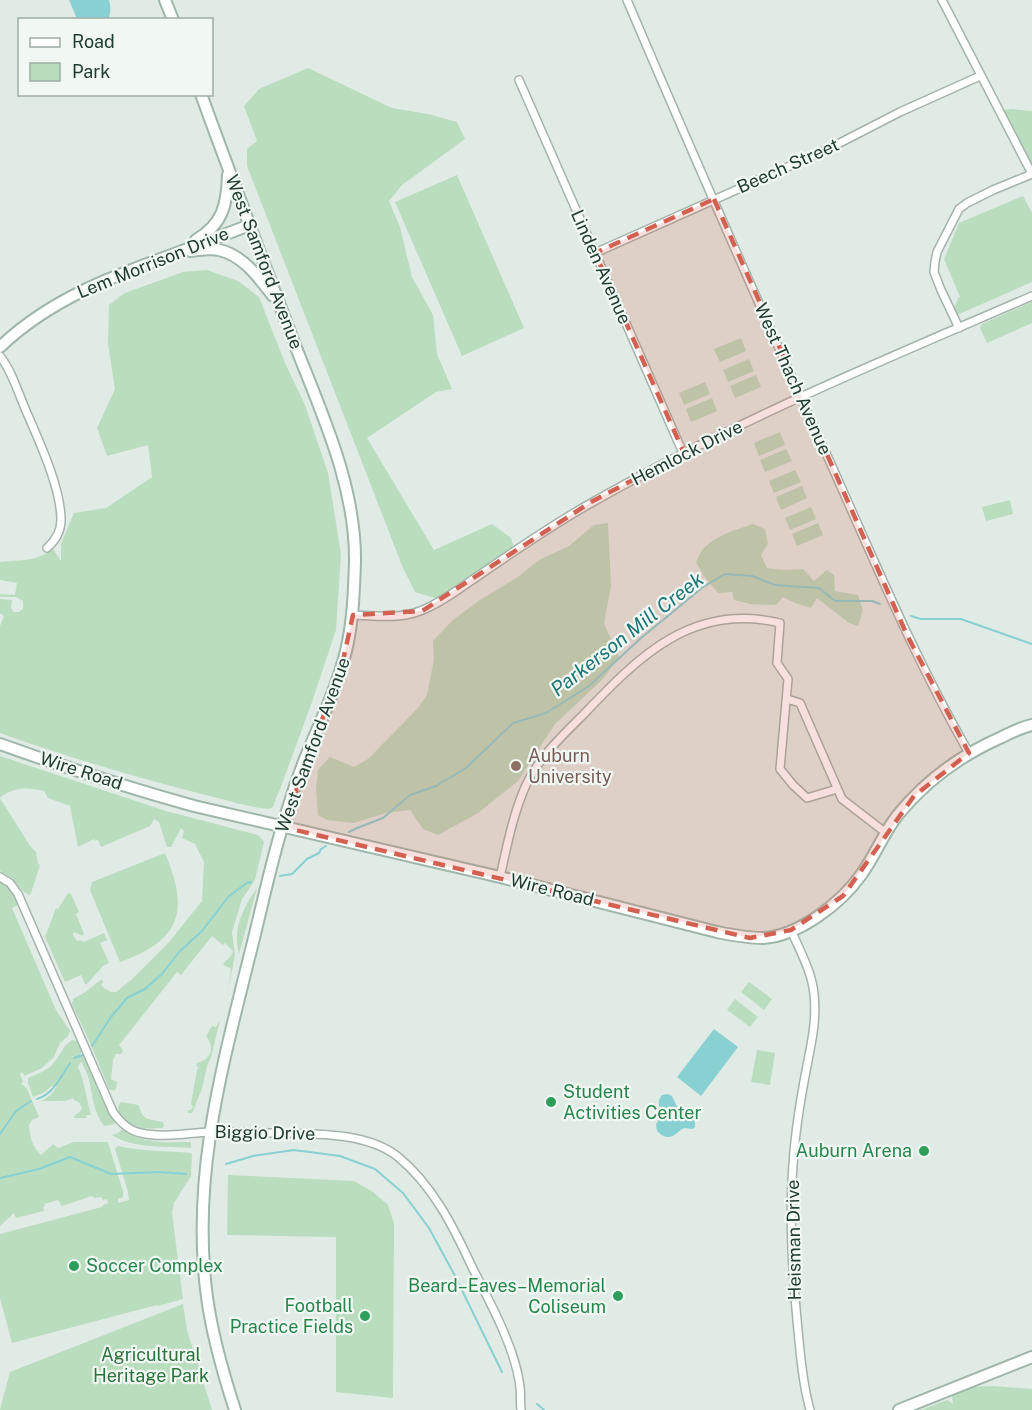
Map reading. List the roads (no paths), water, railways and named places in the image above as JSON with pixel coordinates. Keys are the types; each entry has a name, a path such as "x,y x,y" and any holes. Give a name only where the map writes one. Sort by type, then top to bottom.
{"street":[{"path":"165,0 172,18"},
{"name":"West Thach Avenue","path":"627,0 907,635 969,753"},
{"path":"942,0 1032,174 967,203 959,209 937,252 934,272 959,328"},
{"name":"Beech Street","path":"595,253 830,148 900,112 980,76"},
{"name":"Linden Avenue","path":"519,80 683,453"},
{"name":"West Samford Avenue","path":"202,96 331,437 344,482 355,558 353,615 342,666 288,808 225,1056 210,1132 203,1193 202,1235 207,1299 218,1353 235,1410"},
{"path":"178,252 208,233 219,219 228,189 228,168"},
{"name":"Lem Morrison Drive","path":"0,347 12,335 66,299 105,280 250,225"},
{"path":"178,252 219,250 234,256 252,270 279,304"},
{"name":"Hemlock Drive","path":"353,615 382,617 412,614 422,610 448,596 591,502 683,453 801,397 1032,296"},
{"path":"0,356 10,373 40,445 52,475 59,502 61,520 59,533 47,548"},
{"path":"500,877 516,810 527,783 543,759 616,680 638,661 667,640 693,627 721,619 760,618 780,623 777,663 788,679 780,769 807,798 837,789"},
{"path":"787,699 800,703 842,799 886,833"},
{"name":"Wire Road","path":"0,744 159,796 732,934 750,938 765,938 791,930 821,913 843,896 861,875 895,818 914,796 952,764 999,738 1032,725"},
{"name":"Biggio Drive","path":"0,877 10,883 18,894 113,1112 127,1127 140,1133 160,1135 210,1132 340,1135 369,1142 395,1155 417,1173 434,1196 462,1246 511,1351 520,1386 520,1410"},
{"name":"Heisman Drive","path":"791,930 807,966 814,994 815,1023 800,1107 791,1204 794,1283 803,1376 810,1410"},
{"path":"899,1410 1032,1357"}],"water":[{"path":"69,0 109,0 108,18 77,18"},
{"path":"714,1029 738,1047 701,1096 677,1077"},
{"path":"662,1095 672,1096 679,1111 694,1120 695,1127 693,1129 684,1128 675,1135 665,1137 657,1131 656,1124 660,1115 660,1099"}],"waterway":[{"name":"Parkerson Mill Creek","path":"349,832 383,818 410,795 436,786 466,768 513,723 546,713 589,686 641,638 703,587 725,574 752,576 775,585 819,588 835,601 872,601 880,604"},
{"name":"Parkerson Mill Creek","path":"911,616 921,619 961,619 1032,644"},
{"name":"Parkerson Mill Creek","path":"280,876 292,874 307,859 319,853 326,846"},
{"name":"Parkerson Mill Creek","path":"92,1046 127,998 145,989 162,974 179,952 202,931 229,896 251,882"},
{"name":"Parkerson Mill Creek","path":"74,1058 83,1055"},
{"name":"Parkerson Mill Creek","path":"37,1099 53,1089 70,1063"},
{"name":"Parkerson Mill Creek","path":"0,1134 16,1111 31,1101"},
{"name":"Parkerson Mill Creek","path":"226,1164 253,1156 294,1150 340,1156 375,1169 403,1193 429,1228 502,1372"},
{"name":"Parkerson Mill Creek","path":"0,1178 39,1169 70,1157 111,1174 160,1172 186,1174"},
{"name":"Parkerson Mill Creek","path":"537,1404 544,1410"}],"place":[{"name":"Auburn University","path":"516,766"},
{"name":"Student Activities Center","path":"551,1102"},
{"name":"Auburn Arena","path":"924,1151"},
{"name":"Soccer Complex","path":"74,1266"},
{"name":"Beard–Eaves–Memorial Coliseum","path":"618,1296"},
{"name":"Football Practice Fields","path":"365,1316"}],"park label":[{"name":"Agricultural Heritage Park","path":"151,1365"}]}
